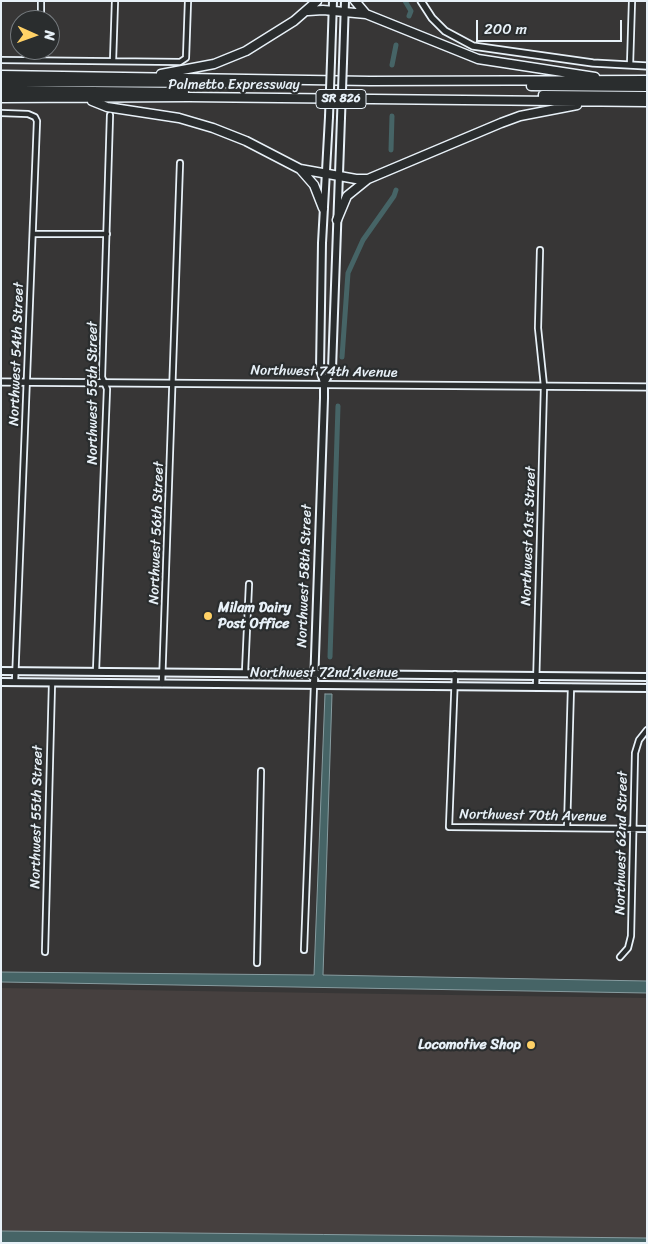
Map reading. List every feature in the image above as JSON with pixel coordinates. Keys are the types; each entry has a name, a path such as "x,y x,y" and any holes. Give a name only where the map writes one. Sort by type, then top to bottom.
{"highway":[{"path":"151,76 214,64 242,53 261,44 308,11 317,1"},
{"path":"355,1 366,14 478,59 618,80"},
{"path":"308,11 345,11 360,15 366,14"},
{"name":"Palmetto Expressway","path":"1,75 370,81 647,80"},
{"path":"1,82 647,87"},
{"path":"1,90 647,96"},
{"name":"Palmetto Expressway","path":"1,98 209,97 647,102"},
{"path":"88,99 107,107 179,118 214,128 246,141 300,169 339,175 351,179 368,179"},
{"path":"338,220 347,196 368,179 501,123 537,113 593,102"},
{"path":"300,169 314,185 323,208"}],"main road":[{"name":"Northwest 58th Street","path":"314,686 324,383 320,369 323,208 329,118 333,1"},
{"name":"Northwest 58th Street","path":"324,383 332,369 345,1"},
{"name":"Northwest 72nd Avenue","path":"1,671 647,676"},
{"name":"Northwest 72nd Avenue","path":"1,682 647,688"}],"street":[{"path":"114,61 115,1"},
{"path":"40,60 180,62 186,58 188,1"},
{"path":"421,1 445,31 473,46 588,62 647,66"},
{"path":"630,65 632,1"},
{"name":"Northwest 54th Street","path":"1,114 28,114 35,117 37,121 15,682"},
{"name":"Northwest 55th Street","path":"96,671 107,389 102,377 110,115"},
{"name":"Northwest 56th Street","path":"162,684 180,163"},
{"path":"33,234 107,234"},
{"name":"Northwest 61st Street","path":"536,687 544,386 538,328 540,250"},
{"name":"Northwest 74th Avenue","path":"1,382 647,387"},
{"path":"246,672 249,584"},
{"path":"454,686 455,674"},
{"name":"Northwest 55th Street","path":"45,952 52,683"},
{"name":"Northwest 58th Street","path":"304,950 314,686"},
{"name":"Northwest 70th Avenue","path":"454,686 449,826 647,829"},
{"path":"567,828 571,687"},
{"name":"Northwest 62nd Street","path":"620,957 628,948 631,940 635,753 639,740 647,730"},
{"path":"257,963 262,772"}],"shaded area":[{"path":"1,988 647,998 647,1243 1,1243"}],"water":[{"path":"325,694 332,694 323,975 647,981 647,993 1,982 1,972 314,975"},
{"path":"1,1231 647,1238 647,1243 1,1243"}],"waterway":[{"path":"405,1 411,11 409,16"},
{"path":"392,65 396,45"},
{"path":"391,150 392,116"},
{"path":"342,357 348,273 363,240 394,196 396,190"},
{"path":"330,657 338,406"}],"place":[{"name":"Milam Dairy Post Office","path":"208,616"},
{"name":"Locomotive Shop","path":"531,1045"}]}
